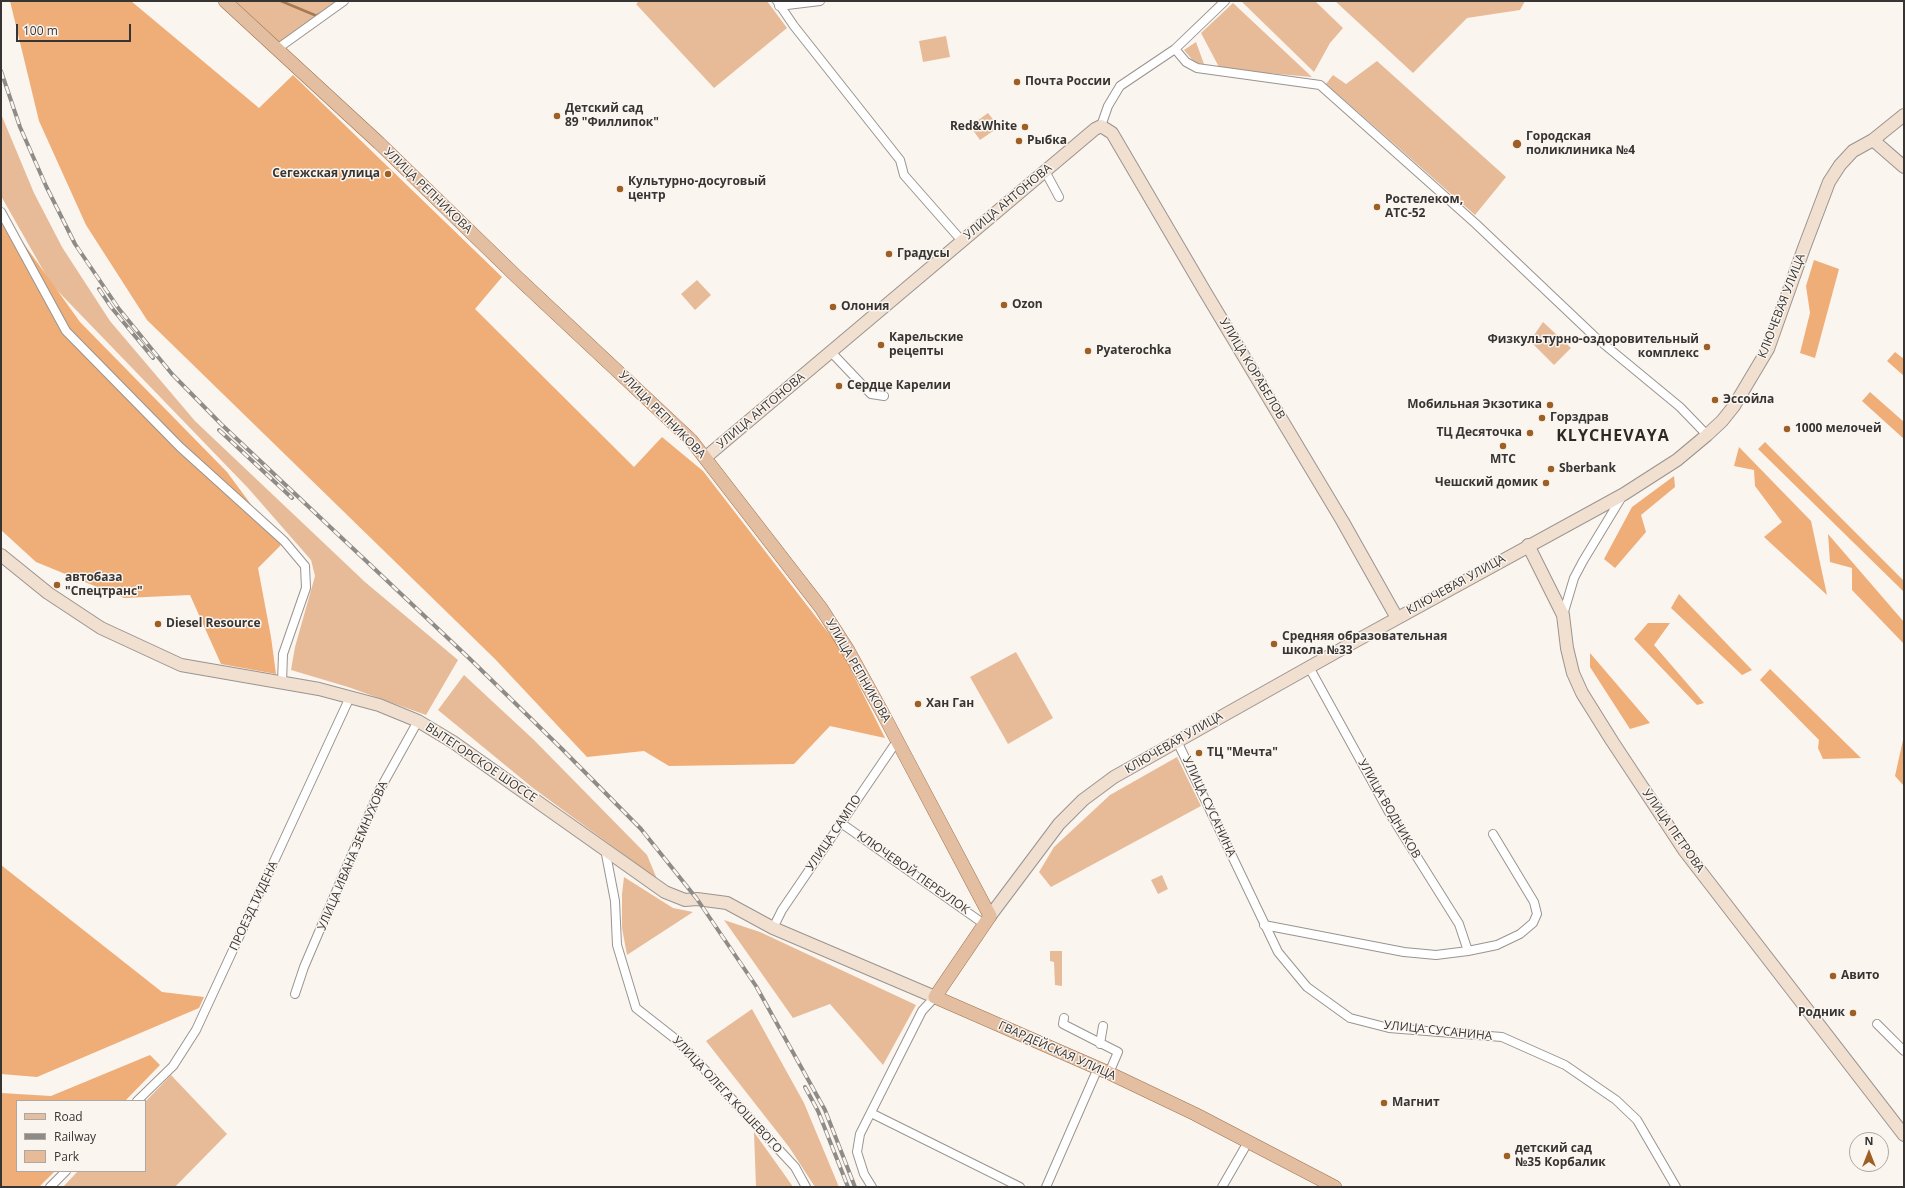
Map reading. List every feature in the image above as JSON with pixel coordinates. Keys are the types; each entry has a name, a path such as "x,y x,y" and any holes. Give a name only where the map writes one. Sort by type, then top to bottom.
{"main road":[{"name":"УЛИЦА РЕПНИКОВА","path":"225,1 691,440 706,457 821,608 848,650 897,741 987,920"},
{"name":"КЛЮЧЕВАЯ УЛИЦА","path":"935,997 987,920 1059,824 1083,800 1114,777 1528,545 1624,494 1677,460 1707,435 1722,421 1734,406 1768,349 1801,255 1829,182 1840,166 1853,152 1873,140 1904,115"},
{"name":"УЛИЦА АНТОНОВА","path":"706,457 1095,128 1101,126"},
{"name":"УЛИЦА КОРАБЕЛОВ","path":"1101,126 1112,133 1116,139 1204,290 1332,503 1397,618"},
{"path":"1873,140 1904,167"},
{"path":"1528,545 1563,615"},
{"name":"ВЫТЕГОРСКОЕ ШОССЕ","path":"1,555 48,593 109,633 181,665 319,688 379,705 418,721 453,742 605,848 665,892 685,900 697,899 726,903 773,928"},
{"name":"УЛИЦА ПЕТРОВА","path":"1563,615 1567,648 1573,673 1582,693 1646,793 1684,850 1904,1135"},
{"name":"ГВАРДЕЙСКАЯ УЛИЦА","path":"773,928 1104,1070 1334,1187"}],"street":[{"path":"277,49 344,1"},
{"path":"778,4 820,1"},
{"path":"1101,126 1108,106 1120,86 1175,49 1225,1"},
{"path":"778,4 900,160 904,175 962,241"},
{"path":"1175,49 1186,62 1197,68 1320,85 1476,224 1594,336 1680,407 1707,435"},
{"path":"1045,171 1059,198"},
{"path":"1,212 66,332 180,447 284,541 305,566 306,588 283,654 282,683"},
{"path":"832,352 871,394 884,396"},
{"name":"УЛИЦА ПЕТРОВА","path":"1563,615 1570,589 1580,566 1624,494"},
{"name":"УЛИЦА ВОДНИКОВ","path":"1309,667 1390,814 1459,924 1468,951"},
{"name":"ПРОЕЗД ТИДЕНА","path":"138,1100 173,1066 196,1030 350,697"},
{"name":"УЛИЦА ИВАНА ЗЕМНУХОВА","path":"295,994 304,967 379,792 418,721"},
{"name":"УЛИЦА САМПО","path":"773,928 782,910 897,741"},
{"name":"УЛИЦА СУСАНИНА","path":"1177,741 1278,952 1307,987 1350,1018 1389,1028 1502,1037 1565,1065 1616,1100 1637,1120 1676,1187"},
{"name":"КЛЮЧЕВОЙ ПЕРЕУЛОК","path":"841,823 987,920"},
{"path":"1264,925 1404,952 1436,955 1468,951 1497,945 1520,934 1533,923 1537,914 1534,902 1493,834"},
{"name":"УЛИЦА ОЛЕГА КОШЕВОГО","path":"605,848 614,901 617,945 636,1008 678,1041 795,1167 806,1187"},
{"path":"872,1187 864,1174 857,1152 860,1134 922,1010 935,997"},
{"path":"1046,1187 1104,1070 1118,1052 1063,1024 1064,1018"},
{"path":"1877,1024 1904,1051"},
{"path":"1100,1044 1102,1026"},
{"path":"871,1113 1020,1187"},
{"path":"1222,1187 1248,1142"},
{"path":"50,1187 65,1172"}],"green space":[{"path":"235,1 337,1 280,44"},
{"path":"639,1 767,1 787,28 714,88 636,4"},
{"path":"1241,1 1315,1 1343,28 1330,43 1314,72"},
{"path":"1335,1 1525,1 1520,10 1467,18 1413,73"},
{"path":"1233,3 1312,77 1220,69 1201,33"},
{"path":"946,36 950,57 923,62 919,41"},
{"path":"1196,42 1204,64 1195,63 1184,50"},
{"path":"1377,61 1506,177 1475,215 1326,84 1333,75 1346,84"},
{"path":"988,113 999,127 980,140 970,126"},
{"path":"1,114 34,193 62,247 110,321 195,421 365,582 458,660 426,715 348,687 291,670 295,647 315,576 311,560 248,488 51,284 1,196"},
{"path":"697,280 711,295 695,310 681,294"},
{"path":"1543,322 1571,348 1554,365 1530,341"},
{"path":"1016,652 1053,718 1008,744 970,677"},
{"path":"464,675 534,740 647,855 657,879 533,788 438,710"},
{"path":"1177,757 1201,806 1051,887 1039,872 1054,847 1110,795"},
{"path":"1162,875 1168,889 1158,894 1151,880"},
{"path":"624,877 673,908 693,912 627,955 622,928 622,894"},
{"path":"724,920 760,932 916,1005 883,1065 830,1004 793,1018"},
{"path":"1050,951 1062,951 1062,986 1055,985 1054,962 1050,961"},
{"path":"752,1009 804,1103 839,1187 815,1187 789,1147 706,1041"},
{"path":"171,1075 227,1134 175,1187 63,1187 77,1172 146,1172 146,1101"},
{"path":"754,1132 784,1174 793,1187 756,1187"}],"shaded area":[{"path":"10,1 131,1 259,108 293,75 502,277 475,309 634,467 662,437 703,471 840,648 885,738 830,726 794,764 669,766 644,751 587,757 495,659 147,320 86,225 39,121"},
{"path":"1,212 80,322 227,472 281,545 258,568 271,637 276,674 221,664 190,595 124,598 36,562 1,530"},
{"path":"1814,260 1839,269 1815,358 1800,353 1810,313 1806,286"},
{"path":"1895,352 1904,359 1904,376 1887,361"},
{"path":"1870,392 1904,422 1904,439 1862,401"},
{"path":"1765,442 1904,581 1904,592 1758,449"},
{"path":"1739,447 1811,521 1827,595 1764,537 1782,522 1755,486 1754,470 1734,466"},
{"path":"1674,476 1675,487 1641,515 1646,532 1615,568 1604,559 1632,507"},
{"path":"1828,534 1904,622 1904,644 1852,590 1852,568 1830,562"},
{"path":"1679,594 1752,670 1742,675 1671,608"},
{"path":"1648,623 1670,623 1654,645 1704,703 1697,705 1634,639"},
{"path":"1590,653 1650,723 1630,729 1590,667"},
{"path":"1770,669 1861,758 1823,759 1818,748 1819,740 1760,680"},
{"path":"1903,740 1904,741 1904,786 1895,776"},
{"path":"1,865 162,992 204,997 199,1008 37,1077 1,1074"},
{"path":"150,1055 160,1065 126,1100 16,1100 16,1172 54,1172 39,1187 1,1187 1,1093 51,1096"}],"waterway":[{"path":"281,1 317,16 319,14"}],"railway":[{"path":"1,71 20,127 46,186 75,244 119,309 172,374 221,424 470,659 641,829 697,899 756,986 825,1110 855,1187"},
{"path":"99,289 111,307 153,358"},
{"path":"219,430 292,498"},
{"path":"805,1087 818,1111 848,1187"}],"place":[{"name":"Почта России","path":"1017,82"},
{"name":"Детский сад 89 \"Филлипок\"","path":"557,116"},
{"name":"Red&White","path":"1025,127"},
{"name":"Рыбка","path":"1019,141"},
{"name":"Городская поликлиника №4","path":"1517,144"},
{"name":"Сегежская улица","path":"388,174"},
{"name":"Культурно-досуговый центр","path":"620,189"},
{"name":"Ростелеком, АТС-52","path":"1377,207"},
{"name":"Градусы","path":"889,254"},
{"name":"Ozon","path":"1004,305"},
{"name":"Олония","path":"833,307"},
{"name":"Карельские рецепты","path":"881,345"},
{"name":"Физкультурно-оздоровительный комплекс","path":"1707,347"},
{"name":"Pyaterochka","path":"1088,351"},
{"name":"Сердце Карелии","path":"839,386"},
{"name":"Эссойла","path":"1715,400"},
{"name":"Мобильная Экзотика","path":"1550,405"},
{"name":"Горздрав","path":"1542,418"},
{"name":"1000 мелочей","path":"1787,429"},
{"name":"ТЦ Десяточка","path":"1530,433"},
{"name":"МТС","path":"1503,446"},
{"name":"Sberbank","path":"1551,469"},
{"name":"Чешский домик","path":"1546,483"},
{"name":"автобаза \"Спецтранс\"","path":"57,585"},
{"name":"Diesel Resource","path":"158,624"},
{"name":"Средняя образовательная школа №33","path":"1274,644"},
{"name":"Хан Ган","path":"918,704"},
{"name":"ТЦ \"Мечта\"","path":"1199,753"},
{"name":"Авито","path":"1833,976"},
{"name":"Родник","path":"1853,1013"},
{"name":"Магнит","path":"1384,1103"},
{"name":"детский сад №35 Корбалик","path":"1507,1156"}],"district":[{"name":"KLYCHEVAYA","path":"1613,436"}]}
